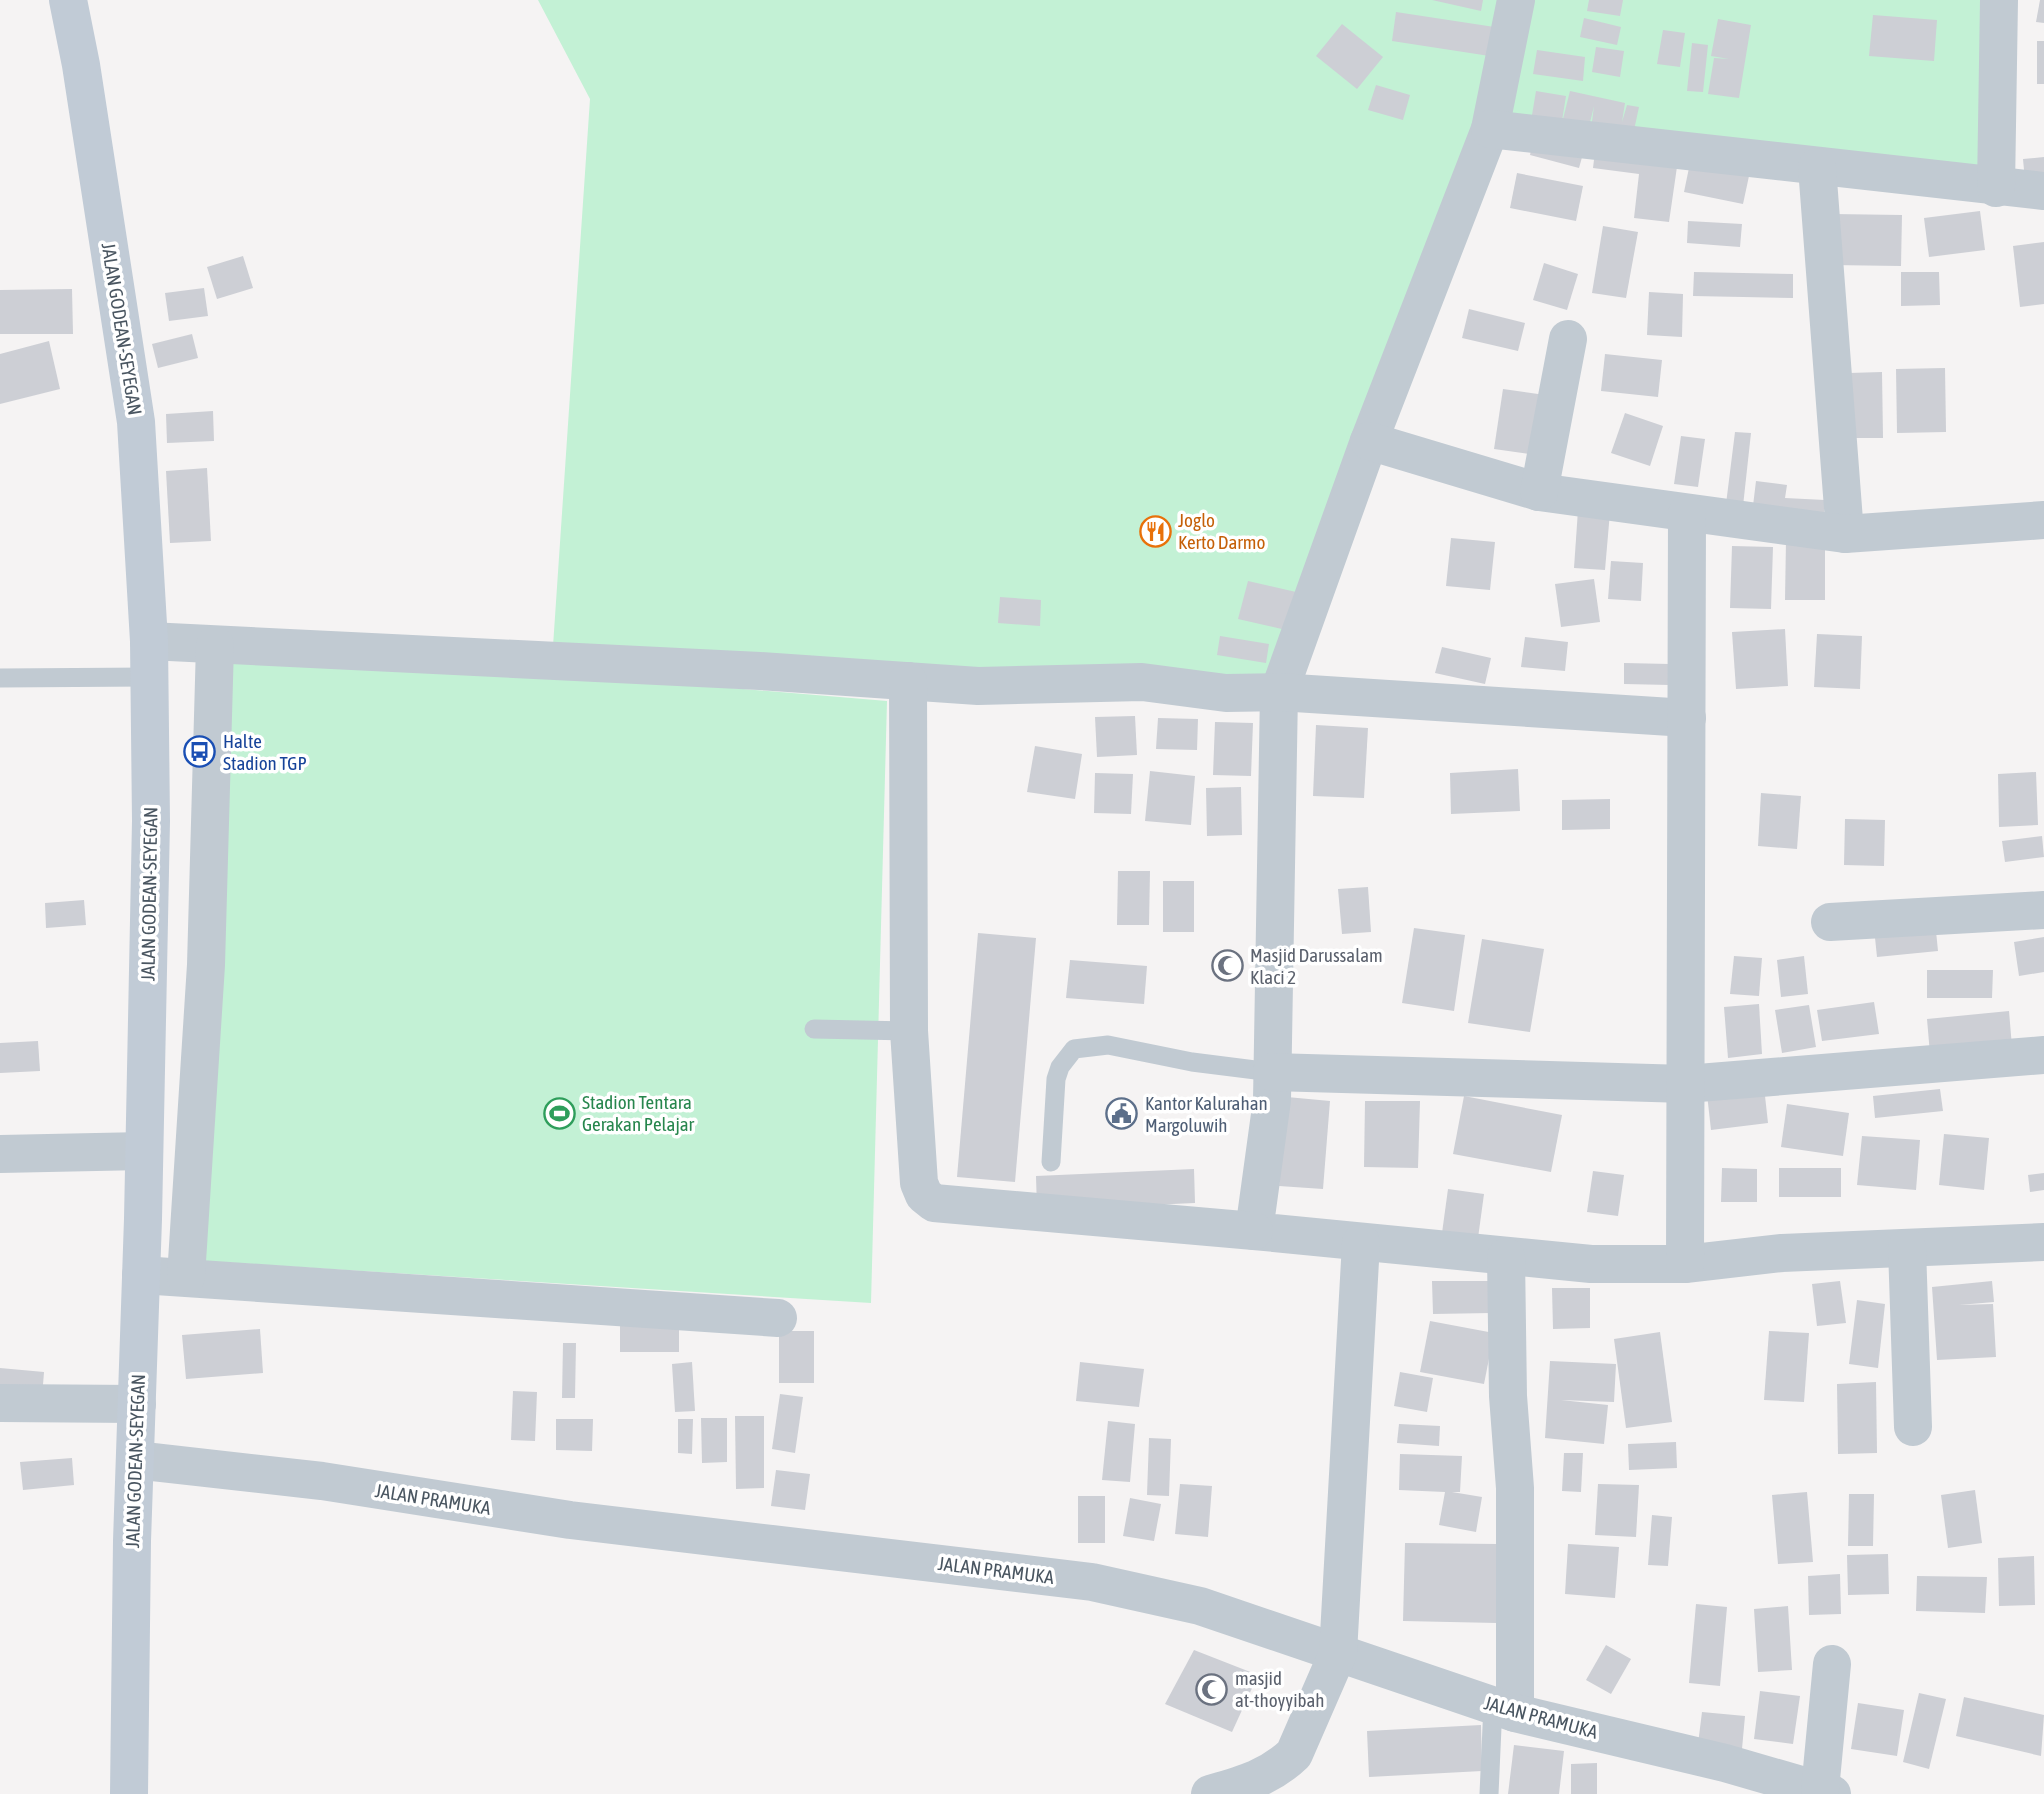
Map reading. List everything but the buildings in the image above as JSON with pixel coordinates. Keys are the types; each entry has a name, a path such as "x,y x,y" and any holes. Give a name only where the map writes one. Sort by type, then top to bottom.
{"main road":[{"name":"JALAN GODEAN-SEYEGAN","path":"68,0 81,65 136,422 149,659 150,821 129,1794"}],"street":[{"path":"1254,1231 1272,1100 1279,691 1368,441 1490,129 1516,0"},
{"path":"1996,188 1999,0"},
{"path":"1490,129 1996,188 2044,191"},
{"path":"1817,167 1845,534"},
{"path":"1539,492 1568,339"},
{"path":"1368,441 1539,492 1845,534 2044,520"},
{"path":"1685,1264 1687,514"},
{"path":"149,659 215,645 978,686 1142,682 1226,692 1279,691 1687,718"},
{"path":"186,1278 206,965 215,645"},
{"path":"908,681 909,1031 919,1183 924,1195 934,1203 1361,1243 1428,1245 1506,1257 1591,1264 1685,1264 1782,1253 2044,1242"},
{"path":"1830,922 2044,910"},
{"path":"1272,1072 1686,1084 2044,1055"},
{"path":"0,1154 144,1150"},
{"path":"1210,1794 1260,1779 1281,1767 1294,1754 1338,1653 1361,1243"},
{"path":"1907,1248 1913,1427"},
{"path":"1504,1709 1515,1488 1508,1396 1506,1257"},
{"path":"141,1275 778,1318"},
{"path":"0,1403 137,1404"},
{"name":"JALAN PRAMUKA","path":"135,1460 322,1481 570,1520 1092,1583 1200,1606 1504,1709 1725,1763 1826,1792"},
{"path":"1826,1792 1832,1664"}],"lane":[{"path":"0,678 149,659"},
{"path":"814,1029 909,1031"},
{"path":"1051,1162 1056,1079 1074,1049 1108,1045 1192,1062 1272,1072"},
{"path":"1489,1794 1504,1709"}],"green space":[{"path":"538,0 2017,0 1996,188 1490,129 1279,692 552,661 590,99"},
{"name":"Stadion Tentara Gerakan Pelajar","path":"215,645 887,701 871,1303 187,1260"}],"place":[{"name":"Joglo Kerto Darmo","path":"1155,531"},
{"name":"Halte Stadion TGP","path":"200,752"},
{"name":"Masjid Darussalam Klaci 2","path":"1227,966"},
{"name":"Stadion Tentara Gerakan Pelajar","path":"559,1113"},
{"name":"Kantor Kalurahan Margoluwih","path":"1122,1114"},
{"name":"masjid at-thoyyibah","path":"1212,1689"}]}
